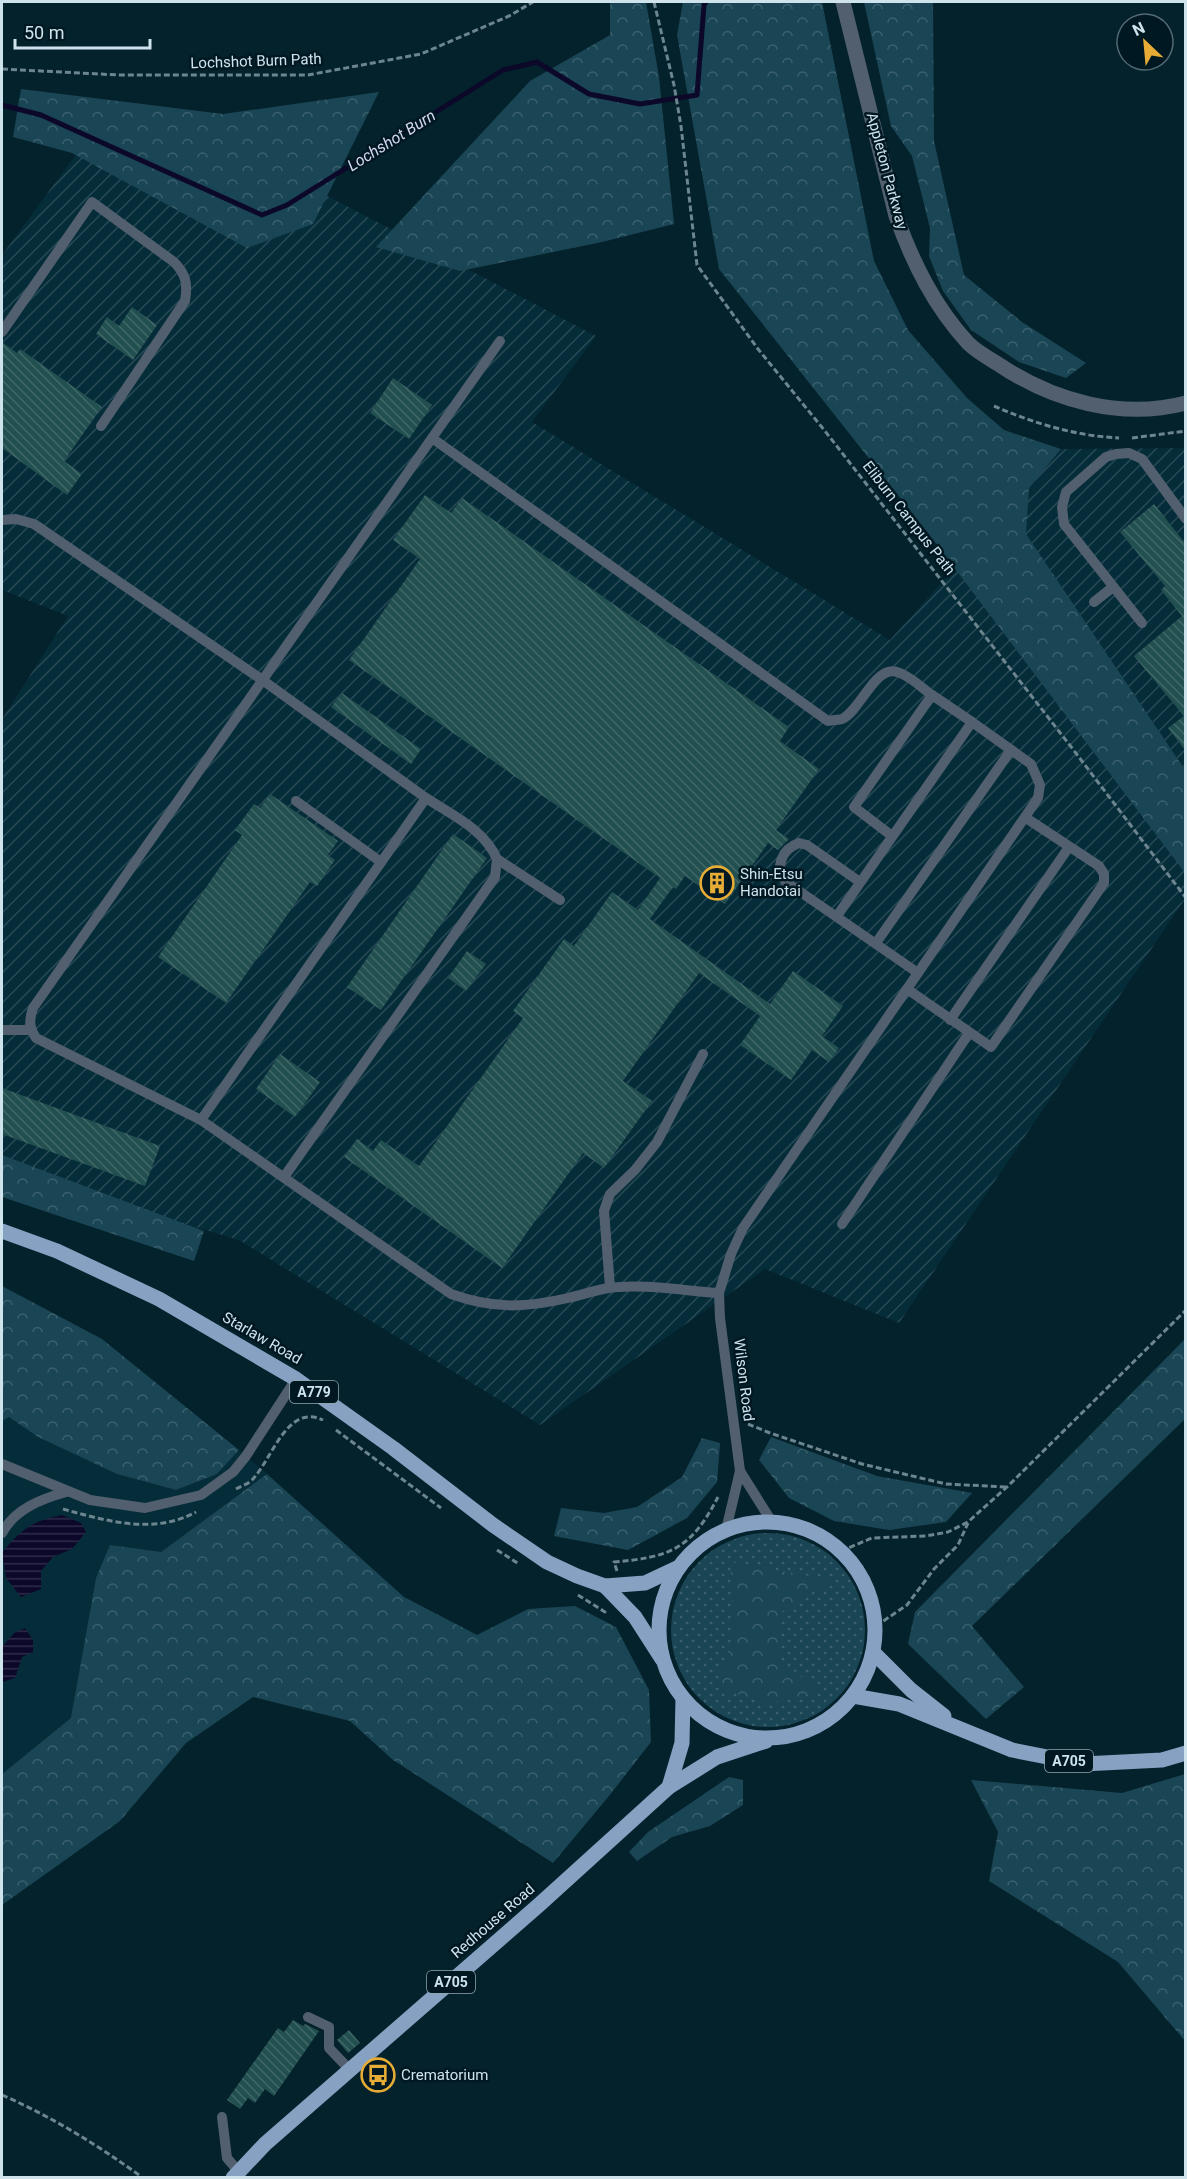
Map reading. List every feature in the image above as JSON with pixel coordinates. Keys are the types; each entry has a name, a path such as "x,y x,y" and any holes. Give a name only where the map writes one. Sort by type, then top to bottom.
{"main road":[{"name":"Starlaw Road","path":"2,1231 57,1251 159,1299 296,1379 393,1448 493,1526 547,1562 577,1576 614,1588"},
{"name":"A705","path":"669,1787 717,1757 800,1733 830,1718 853,1696 873,1652 876,1626 873,1605 860,1575 841,1551 813,1532 772,1522 751,1523 726,1530 701,1544 680,1567 665,1591 660,1618 663,1660 683,1698 715,1725 737,1735 766,1741"},
{"name":"A779","path":"663,1660 614,1588 645,1583 680,1567"},
{"name":"A705","path":"873,1652 911,1690 958,1727"},
{"name":"A705","path":"853,1696 899,1704 1012,1750 1083,1764 1162,1760 1185,1753"},
{"name":"A705","path":"669,1787 682,1743 683,1698"},
{"name":"Redhouse Road","path":"236,2175 265,2144 540,1904 669,1787"}],"street":[{"name":"Appleton Parkway","path":"843,2 903,233 913,260 936,303 970,345 1028,381 1072,400 1090,405 1128,410 1185,403"}],"lane":[{"path":"2,332 92,202 174,262 183,272 187,287 185,301 101,426"},
{"path":"432,438 828,721 843,718 859,704 881,674 889,671 898,672 1011,750 1030,764 1036,773 1040,785 1038,798 1026,818 743,1228 731,1254 719,1293 610,1287 531,1306 501,1306 474,1302 451,1294 201,1120 43,1043 31,1030 29,1019 33,1008 261,679 432,438 501,341"},
{"path":"1142,623 1064,524 1062,507 1066,492 1106,458 1129,453 1142,459 1185,519"},
{"path":"2,520 16,519 34,524 261,679 426,798 481,834 492,847 497,859 495,877 284,1177"},
{"path":"1094,602 1113,587"},
{"path":"892,836 854,807 932,695"},
{"path":"837,916 972,722"},
{"path":"876,943 1011,750"},
{"path":"201,1120 426,798"},
{"path":"296,801 381,862"},
{"path":"907,989 991,1047 1104,883 1104,874 1099,866 1026,818"},
{"path":"860,882 807,845 799,843 793,845 784,855 779,866 786,882 918,973"},
{"path":"950,1020 1069,847"},
{"path":"497,859 560,900"},
{"path":"2,1030 31,1030"},
{"path":"842,1224 969,1033"},
{"path":"610,1287 604,1211 610,1194 635,1170 657,1142 703,1054"},
{"name":"Wilson Road","path":"719,1293 720,1317 740,1471 726,1530"},
{"path":"2,1464 90,1500 145,1508 201,1495 233,1472 240,1464 296,1379"},
{"name":"Wilson Road","path":"740,1471 772,1522"},
{"path":"2,1533 21,1512 42,1498 66,1492"},
{"path":"308,2017 329,2026 329,2048 350,2070"},
{"path":"222,2117 227,2158 236,2175"}],"path":[{"name":"Lochshot Burn Path","path":"2,69 119,75 308,75 421,54 509,16 533,2"},
{"name":"Eliburn Campus Path","path":"655,3 681,126 697,265 758,349 847,459 1072,748 1185,898"},
{"path":"994,406 1020,418 1080,434 1116,438 1146,437 1185,431"},
{"path":"841,1551 872,1539 926,1536 948,1532 969,1521 1007,1487 1185,1310"},
{"path":"231,1492 250,1481 264,1465 288,1426 299,1418 310,1415 322,1419 446,1512"},
{"path":"733,1417 770,1434 862,1464 946,1484 1007,1487"},
{"path":"748,1424 749,1432"},
{"path":"575,1593 605,1612 614,1588 614,1562 646,1559 681,1547 705,1521 718,1496 735,1493"},
{"path":"56,1508 92,1518 136,1526 184,1519 203,1508"},
{"path":"876,1626 907,1605 934,1569 958,1545 969,1521"},
{"path":"494,1548 524,1567"},
{"path":"2,2095 43,2114 103,2149 143,2178"}],"shaded area":[{"path":"102,119 247,154 596,336 532,422 890,640 1061,449 1185,448 1185,899 899,1323 765,1269 540,1425 239,1240 2,1169 2,964 5,960 2,958 2,719 68,616 2,590 2,255"},
{"path":"9,1417 38,1437 117,1474 176,1490 217,1474 239,1450 267,1474 161,1552 96,1578 72,1718 2,1774 2,1421"},
{"path":"62,1515 81,1523 86,1532 72,1549 53,1557 41,1571 41,1589 21,1597 6,1578 2,1553 28,1527"},
{"path":"25,1628 33,1640 33,1652 22,1657 15,1678 2,1682 2,1647 14,1633"}],"green space":[{"path":"610,2 646,2 659,77 674,224 602,242 460,271 376,247 530,81 610,35"},
{"path":"683,2 822,2 874,261 908,330 967,398 1004,430 1061,449 1029,488 1026,534 1185,770 1185,873 928,533 719,269 677,35"},
{"path":"864,2 933,2 934,141 964,275 1022,322 1086,363 1066,378 1019,362 971,330 943,291 929,256 930,228 912,156 891,126"},
{"path":"21,89 223,114 379,92 313,224 247,248 72,153 13,137"},
{"path":"2,1155 204,1231 194,1261 2,1197"},
{"path":"2,1286 102,1339 239,1450 217,1474 176,1490 117,1474 38,1437 9,1417 2,1421"},
{"path":"1185,1339 1185,1419 972,1626 1024,1687 986,1719 908,1644 915,1612"},
{"path":"771,1437 877,1476 972,1493 946,1522 889,1530 834,1521 789,1498 759,1460"},
{"path":"702,1438 720,1443 717,1482 687,1518 628,1550 554,1536 561,1508 604,1513 637,1507 682,1477"},
{"path":"267,1474 404,1597 477,1635 528,1609 575,1606 616,1627 649,1690 651,1742 553,1863 393,1760 350,1721 253,1697 186,1743 120,1821 2,1905 2,1774 71,1718 96,1578 110,1545 161,1552"},
{"path":"768,1533 805,1540 822,1549 837,1561 849,1576 858,1593 865,1630 858,1667 849,1684 837,1699 822,1711 805,1720 768,1727 731,1720 714,1711 699,1699 687,1684 678,1667 671,1630 678,1593 687,1576 699,1561 714,1549 731,1540"},
{"path":"731,1562 832,1580 780,1613 778,1659 822,1692 767,1704 715,1687 733,1638"},
{"path":"1186,1774 1185,2041 1118,1962 989,1881 998,1832 971,1780 1122,1793"},
{"path":"729,1777 743,1780 743,1805 710,1826 672,1837 637,1861 629,1852 648,1832"}],"building":[{"path":"132,307 157,325 133,360 96,334 107,317 119,326"},
{"path":"2,342 17,353 20,349 102,407 64,461 82,474 67,495 2,448"},
{"path":"393,378 432,405 409,439 370,413"},
{"name":"Shin-Etsu Handotai","path":"425,495 451,513 462,498 789,727 780,741 819,769 776,830 789,839 778,850 768,843 725,904 685,876 676,889 673,887 650,919 770,1004 793,971 843,1006 822,1036 839,1048 829,1062 812,1050 791,1080 740,1045 760,1016 699,973 623,1081 652,1101 604,1168 583,1153 502,1268 344,1157 357,1139 373,1151 381,1140 419,1166 523,1018 513,1011 564,939 574,946 612,892 638,910 660,878 349,660 420,559 393,540"},
{"path":"1154,504 1185,543 1185,750 1168,728 1184,716 1134,656 1182,616 1161,590 1165,586 1120,532"},
{"path":"342,693 421,749 411,764 331,707"},
{"path":"270,794 338,841 328,855 335,860 317,886 310,882 226,1003 158,957 242,835 235,830 254,804 260,808"},
{"path":"453,834 487,858 381,1010 347,987"},
{"path":"467,951 486,964 466,991 448,978"},
{"path":"280,1054 320,1082 295,1117 256,1089"},
{"path":"2,1088 160,1146 145,1186 2,1134"},
{"path":"293,2020 319,2031 274,2096 265,2089 255,2103 248,2098 240,2109 227,2100 278,2028 284,2032"},
{"path":"349,2030 360,2043 348,2053 337,2040"}],"waterway":[{"name":"Lochshot Burn","path":"2,105 41,115 262,215 287,205 503,70 537,62 589,94 640,104 697,95 706,2"}],"place":[{"name":"Shin-Etsu Handotai","path":"717,883"},
{"name":"Crematorium","path":"378,2075"}]}
